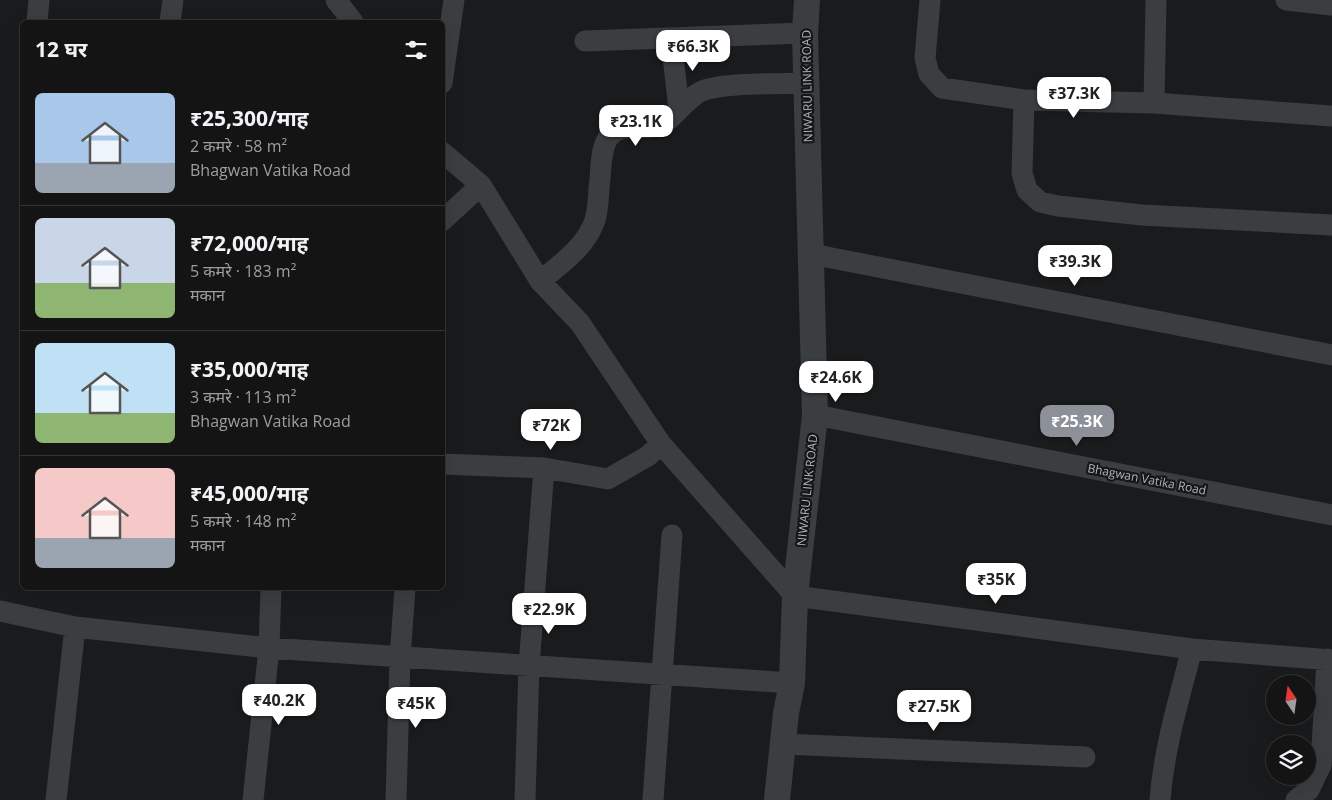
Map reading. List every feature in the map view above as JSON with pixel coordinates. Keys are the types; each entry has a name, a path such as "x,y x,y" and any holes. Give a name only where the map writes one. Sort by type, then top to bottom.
{"street":[{"path":"37,20 39,0"},
{"path":"170,20 173,0"},
{"path":"336,0 351,20"},
{"path":"445,62 454,0"},
{"name":"NIWARU LINK ROAD","path":"778,800 783,744 792,683 795,596 816,415 810,254 808,83 805,33 807,0"},
{"path":"930,0 925,58 929,74 942,88 1024,100 1154,103 1332,116"},
{"path":"1154,103 1156,0"},
{"path":"1286,0 1332,5"},
{"path":"585,40 672,39 805,33"},
{"path":"672,39 678,109"},
{"path":"540,281 575,252 588,235 595,219 603,152 608,139 615,131 625,128 643,129 660,126 688,100 702,91 721,87 808,83"},
{"path":"1024,100 1022,173 1028,190 1040,202 1058,206 1142,215 1332,226"},
{"path":"445,155 481,185 540,281 580,323 661,444 795,596 1192,649 1330,660 1321,765 1309,790 1296,800"},
{"path":"445,218 481,185"},
{"path":"810,254 1332,355"},
{"name":"Bhagwan Vatika Road","path":"816,415 1332,515"},
{"path":"445,464 544,468 608,479 648,456 661,444"},
{"path":"525,800 529,666 544,468"},
{"path":"653,800 672,535"},
{"path":"253,800 269,648 271,590"},
{"path":"396,800 400,658 405,590"},
{"path":"0,611 74,627 269,648 792,683"},
{"path":"56,800 74,627"},
{"path":"1160,800 1162,767 1192,649"},
{"path":"783,744 1085,757"}]}
